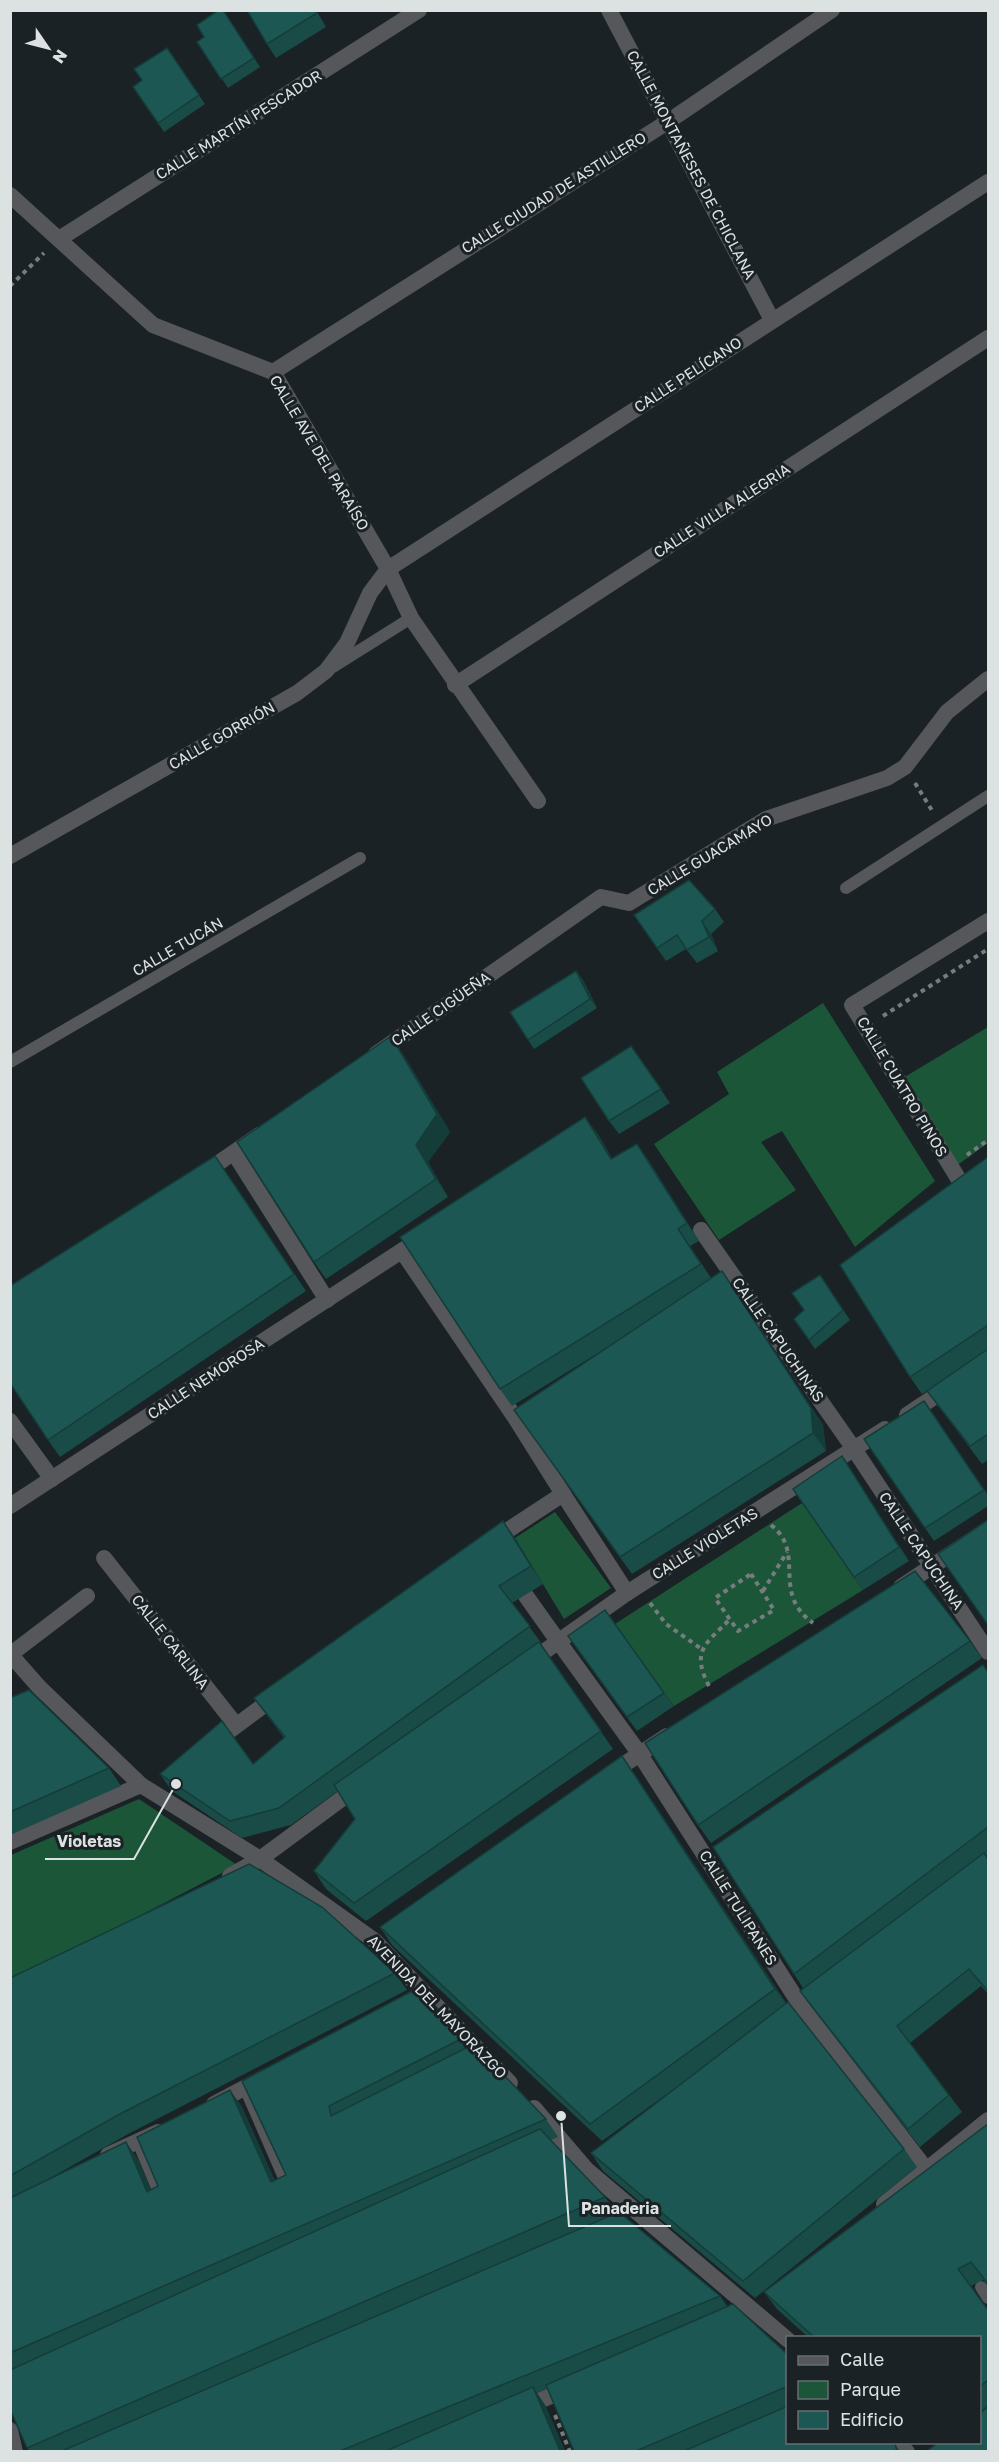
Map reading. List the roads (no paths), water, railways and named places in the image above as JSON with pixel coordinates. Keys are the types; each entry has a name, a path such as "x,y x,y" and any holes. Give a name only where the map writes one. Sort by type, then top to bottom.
{"street":[{"name":"CALLE MARTÍN PESCADOR","path":"59,239 419,10"},
{"name":"CALLE MONTAÑESES DE CHICLANA","path":"609,10 772,321"},
{"name":"CALLE CIUDAD DE ASTILLERO","path":"273,372 669,121 832,10"},
{"name":"CALLE PELÍCANO","path":"388,569 988,182"},
{"name":"CALLE AVE DEL PARAÍSO","path":"10,195 153,325 273,372 388,569 411,618 455,685 538,801"},
{"name":"CALLE VILLA ALEGRIA","path":"455,685 988,338"},
{"name":"CALLE GORRIÓN","path":"10,856 297,693 326,671 347,644 370,593 388,569"},
{"name":"CALLE GUACAMAYO","path":"602,897 629,903 766,819 887,778 905,767 947,712 988,679"},
{"name":"CALLE CIGÜEÑA","path":"360,1065 602,897"},
{"name":"CALLE CUATRO PINOS","path":"979,1170 956,1187 852,1005 988,921"},
{"path":"186,1185 273,1126"},
{"path":"234,1153 327,1300"},
{"name":"CALLE NEMOROSA","path":"10,1506 440,1226"},
{"name":"CALLE CAPUCHINAS","path":"701,1230 854,1449"},
{"path":"402,1251 521,1415 563,1494 627,1593"},
{"path":"696,1305 736,1280"},
{"name":"CALLE VIOLETAS","path":"510,1676 627,1593 988,1361"},
{"path":"10,1421 52,1479"},
{"name":"CALLE CAPUCHINA","path":"854,1449 931,1569 988,1652"},
{"path":"474,1553 563,1494"},
{"path":"891,1594 988,1529"},
{"name":"CALLE CARLINA","path":"104,1558 236,1725"},
{"path":"10,1654 87,1596"},
{"path":"526,1596 558,1641"},
{"name":"CALLE TULIPANES","path":"558,1641 714,1858 801,2006 926,2169"},
{"name":"AVENIDA DEL MAYORAZGO","path":"10,1654 39,1688 151,1787 380,1937 417,1994 481,2059 639,2213 760,2306 786,2338"},
{"path":"198,1754 293,1684"},
{"path":"20,1696 39,1688"},
{"path":"590,1788 679,1728"},
{"path":"214,1884 260,1858 375,1774"},
{"path":"10,1842 151,1787"},
{"path":"196,2113 276,2071"},
{"path":"872,2214 988,2120"},
{"path":"98,2161 177,2123"},
{"path":"540,2147 561,2137"},
{"path":"617,2223 639,2213"},
{"path":"734,2319 760,2306"},
{"path":"507,2414 581,2384"},
{"path":"10,2430 14,2451"}],"lane":[{"path":"326,671 411,618"},
{"path":"846,888 988,796"},
{"name":"CALLE TUCÁN","path":"10,1062 360,858"},
{"path":"245,2088 285,2180"},
{"path":"138,2142 163,2203"},
{"path":"981,2287 988,2298"}],"place":[{"name":"Violetas","path":"176,1784"},
{"name":"Panaderia","path":"561,2116"}]}
